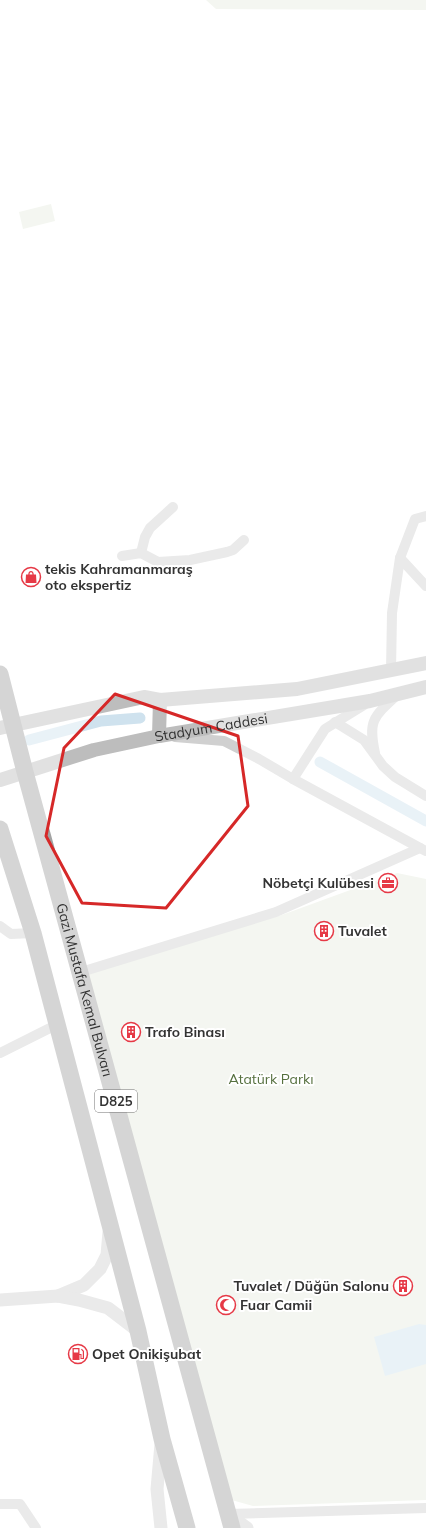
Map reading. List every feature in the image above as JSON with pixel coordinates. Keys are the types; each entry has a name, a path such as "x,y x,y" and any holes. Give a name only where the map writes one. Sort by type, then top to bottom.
{"highway":[{"name":"Gazi Mustafa Kemal Bulvarı","path":"0,674 7,726 25,772 81,972 230,1521"},
{"name":"D825","path":"0,829 33,934 138,1331 162,1439 187,1528"}],"main road":[{"name":"Stadyum Caddesi","path":"7,726 144,697 160,700 296,689 426,663"},
{"name":"Stadyum Caddesi","path":"0,780 94,750 159,736 370,701 426,687"},
{"path":"159,736 160,700"}],"street":[{"path":"141,553 145,537 150,528 173,507"},
{"path":"391,671 392,613 400,558 415,519 426,516"},
{"path":"122,556 141,553 158,562 190,560 233,550 244,540"},
{"path":"400,558 426,586"},
{"path":"376,757 372,738 372,726 378,713 398,694"},
{"path":"293,779 325,729 370,701"},
{"path":"335,722 364,740 383,766 395,777 426,796"},
{"path":"159,736 224,741 423,849"},
{"path":"81,972 276,912 423,849"},
{"path":"0,926 11,934 33,934"},
{"path":"0,1053 56,1025"},
{"path":"58,1296 84,1285 100,1268 106,1255 110,1227"},
{"path":"0,1300 58,1296 108,1308 138,1331"},
{"path":"160,1528 157,1489 162,1439"},
{"path":"0,1504 20,1504 36,1528"},
{"path":"230,1521 426,1508"},
{"path":"230,1521 246,1528"}],"highlighted area":[{"path":"115,694 238,736 248,806 166,908 82,903 46,836 64,748"}],"green space":[{"path":"206,0 426,0 426,10 216,9"},
{"path":"51,204 55,221 23,229 19,212"},
{"name":"Atatürk Parkı","path":"397,873 426,879 426,1500 253,1506 228,1499 81,972 279,916"}],"water":[{"path":"419,1324 426,1325 426,1364 385,1376 374,1337"}],"waterway":[{"path":"29,740 101,721 140,718"},
{"path":"320,762 426,821"}],"place":[{"name":"tekis Kahramanmaraş oto ekspertiz","path":"31,577"},
{"name":"Nöbetçi Kulübesi","path":"388,883"},
{"name":"Tuvalet","path":"324,931"},
{"name":"Trafo Binası","path":"131,1032"},
{"name":"Tuvalet / Düğün Salonu","path":"403,1286"},
{"name":"Fuar Camii","path":"226,1305"},
{"name":"Opet Onikişubat","path":"78,1354"}]}
